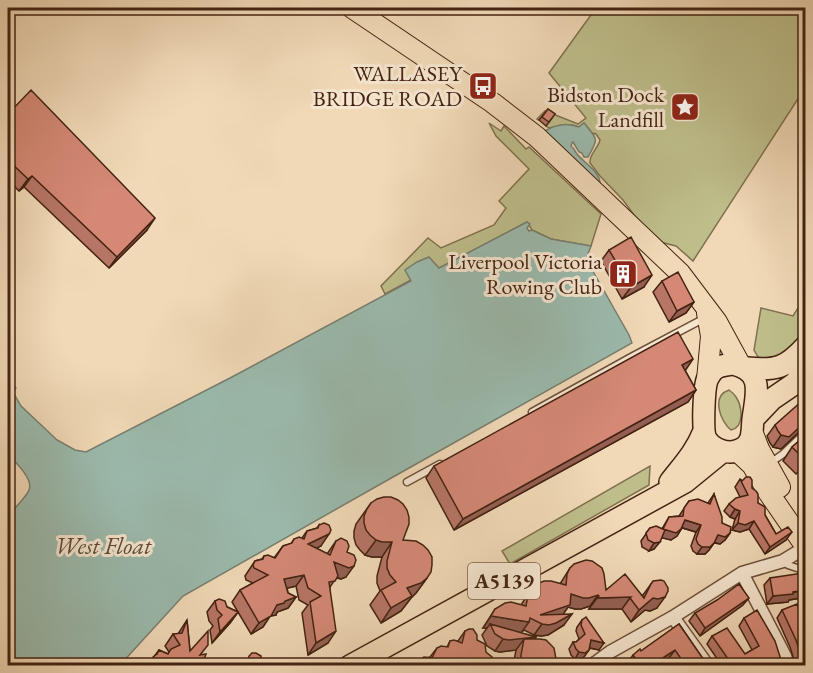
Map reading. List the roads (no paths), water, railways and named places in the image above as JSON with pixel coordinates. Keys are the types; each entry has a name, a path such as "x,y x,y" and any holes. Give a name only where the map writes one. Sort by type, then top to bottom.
{"highway":[{"path":"707,380 716,368 722,365 733,364 763,370 783,367 806,346"},
{"name":"A5139","path":"350,666 685,482 730,451 748,444 753,425 757,388 754,377 744,367"},
{"name":"A5139","path":"753,425 772,399 794,384 806,370"},
{"name":"A5139","path":"658,496 698,447 704,432 707,380"},
{"path":"704,432 711,445 730,451"}],"main road":[{"path":"352,8 493,103 537,137 680,273 707,312 717,322 744,367"},
{"path":"707,312 711,336 707,380"},
{"path":"753,425 759,449 797,517 806,528"},
{"path":"730,451 752,465 805,547"}],"street":[{"path":"591,666 613,655 742,573 783,561 805,547"},
{"path":"742,573 788,666"},
{"path":"673,617 708,666"}],"lane":[{"path":"530,413 707,312"},
{"path":"768,465 806,432"},
{"path":"407,482 448,459"},
{"path":"783,561 806,571"}],"water":[{"path":"584,123 595,139 592,151 588,157 584,157 573,142 571,146 598,176 600,185 543,132 561,125 579,127"},
{"name":"West Float","path":"527,222 530,224 527,228 529,231 532,230 551,239 591,246 586,259 632,343 183,596 120,665 8,665 8,516 26,496 30,486 23,470 8,454 8,380 16,388 13,392 21,406 57,440 75,450 86,452 411,281 405,270 417,262 429,257 439,268"}],"place":[{"name":"WALLASEY BRIDGE ROAD","path":"483,86"},
{"name":"Bidston Dock Landfill","path":"685,107"},
{"name":"Liverpool Victoria Rowing Club","path":"623,274"}]}
